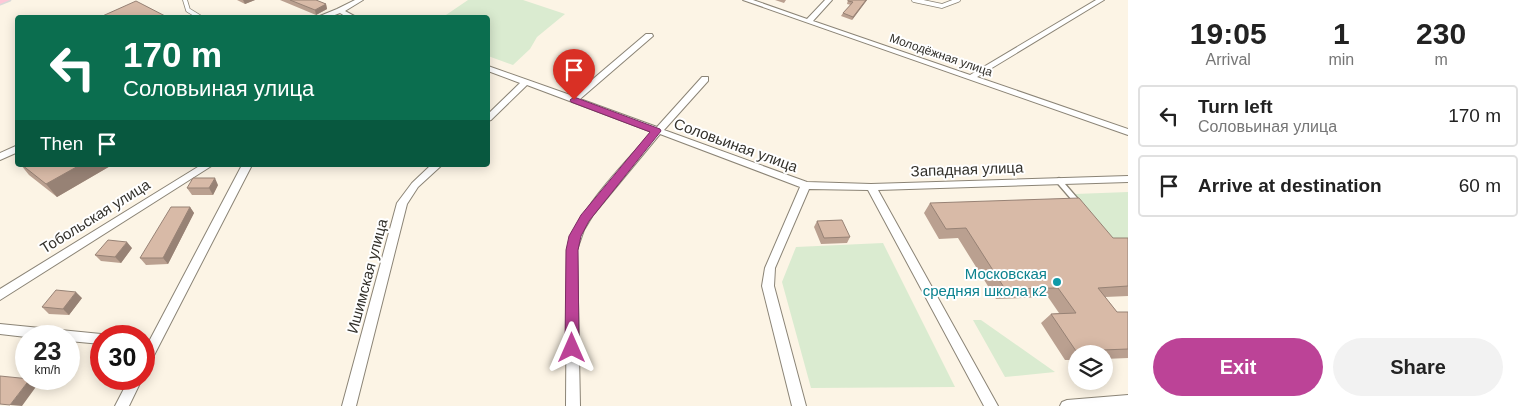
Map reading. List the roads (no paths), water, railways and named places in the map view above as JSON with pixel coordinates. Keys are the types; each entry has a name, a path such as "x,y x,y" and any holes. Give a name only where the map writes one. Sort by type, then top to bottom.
{"highway":[{"path":"0,1 4,0"}],"street":[{"path":"327,15 340,11 360,0"},
{"name":"Молодёжная улица","path":"746,0 1128,132"},
{"path":"809,21 829,0"},
{"path":"972,77 1101,0"},
{"path":"340,11 349,15"},
{"path":"574,100 650,36"},
{"name":"Соловьиная улица","path":"490,69 806,185"},
{"path":"573,406 572,250 575,236 585,218 656,131 705,79"},
{"path":"490,116 526,82"},
{"path":"0,156 15,149"},
{"name":"Тобольская улица","path":"0,295 205,167"},
{"path":"155,333 244,167"},
{"name":"Ишимская улица","path":"349,406 402,203 416,185 435,167"},
{"name":"Западная улица","path":"806,185 871,187 1128,179"},
{"path":"799,406 768,286 770,268 806,185"},
{"path":"871,187 990,406"},
{"path":"0,329 90,338"},
{"path":"122,406 130,390"},
{"path":"1067,406 1128,401"}],"lane":[{"path":"185,0 188,10 196,15"},
{"path":"914,0 938,7 950,5 958,0"},
{"path":"1060,181 1080,206"}],"place":[{"name":"Московская средняя школа к2","path":"1057,282"}]}
